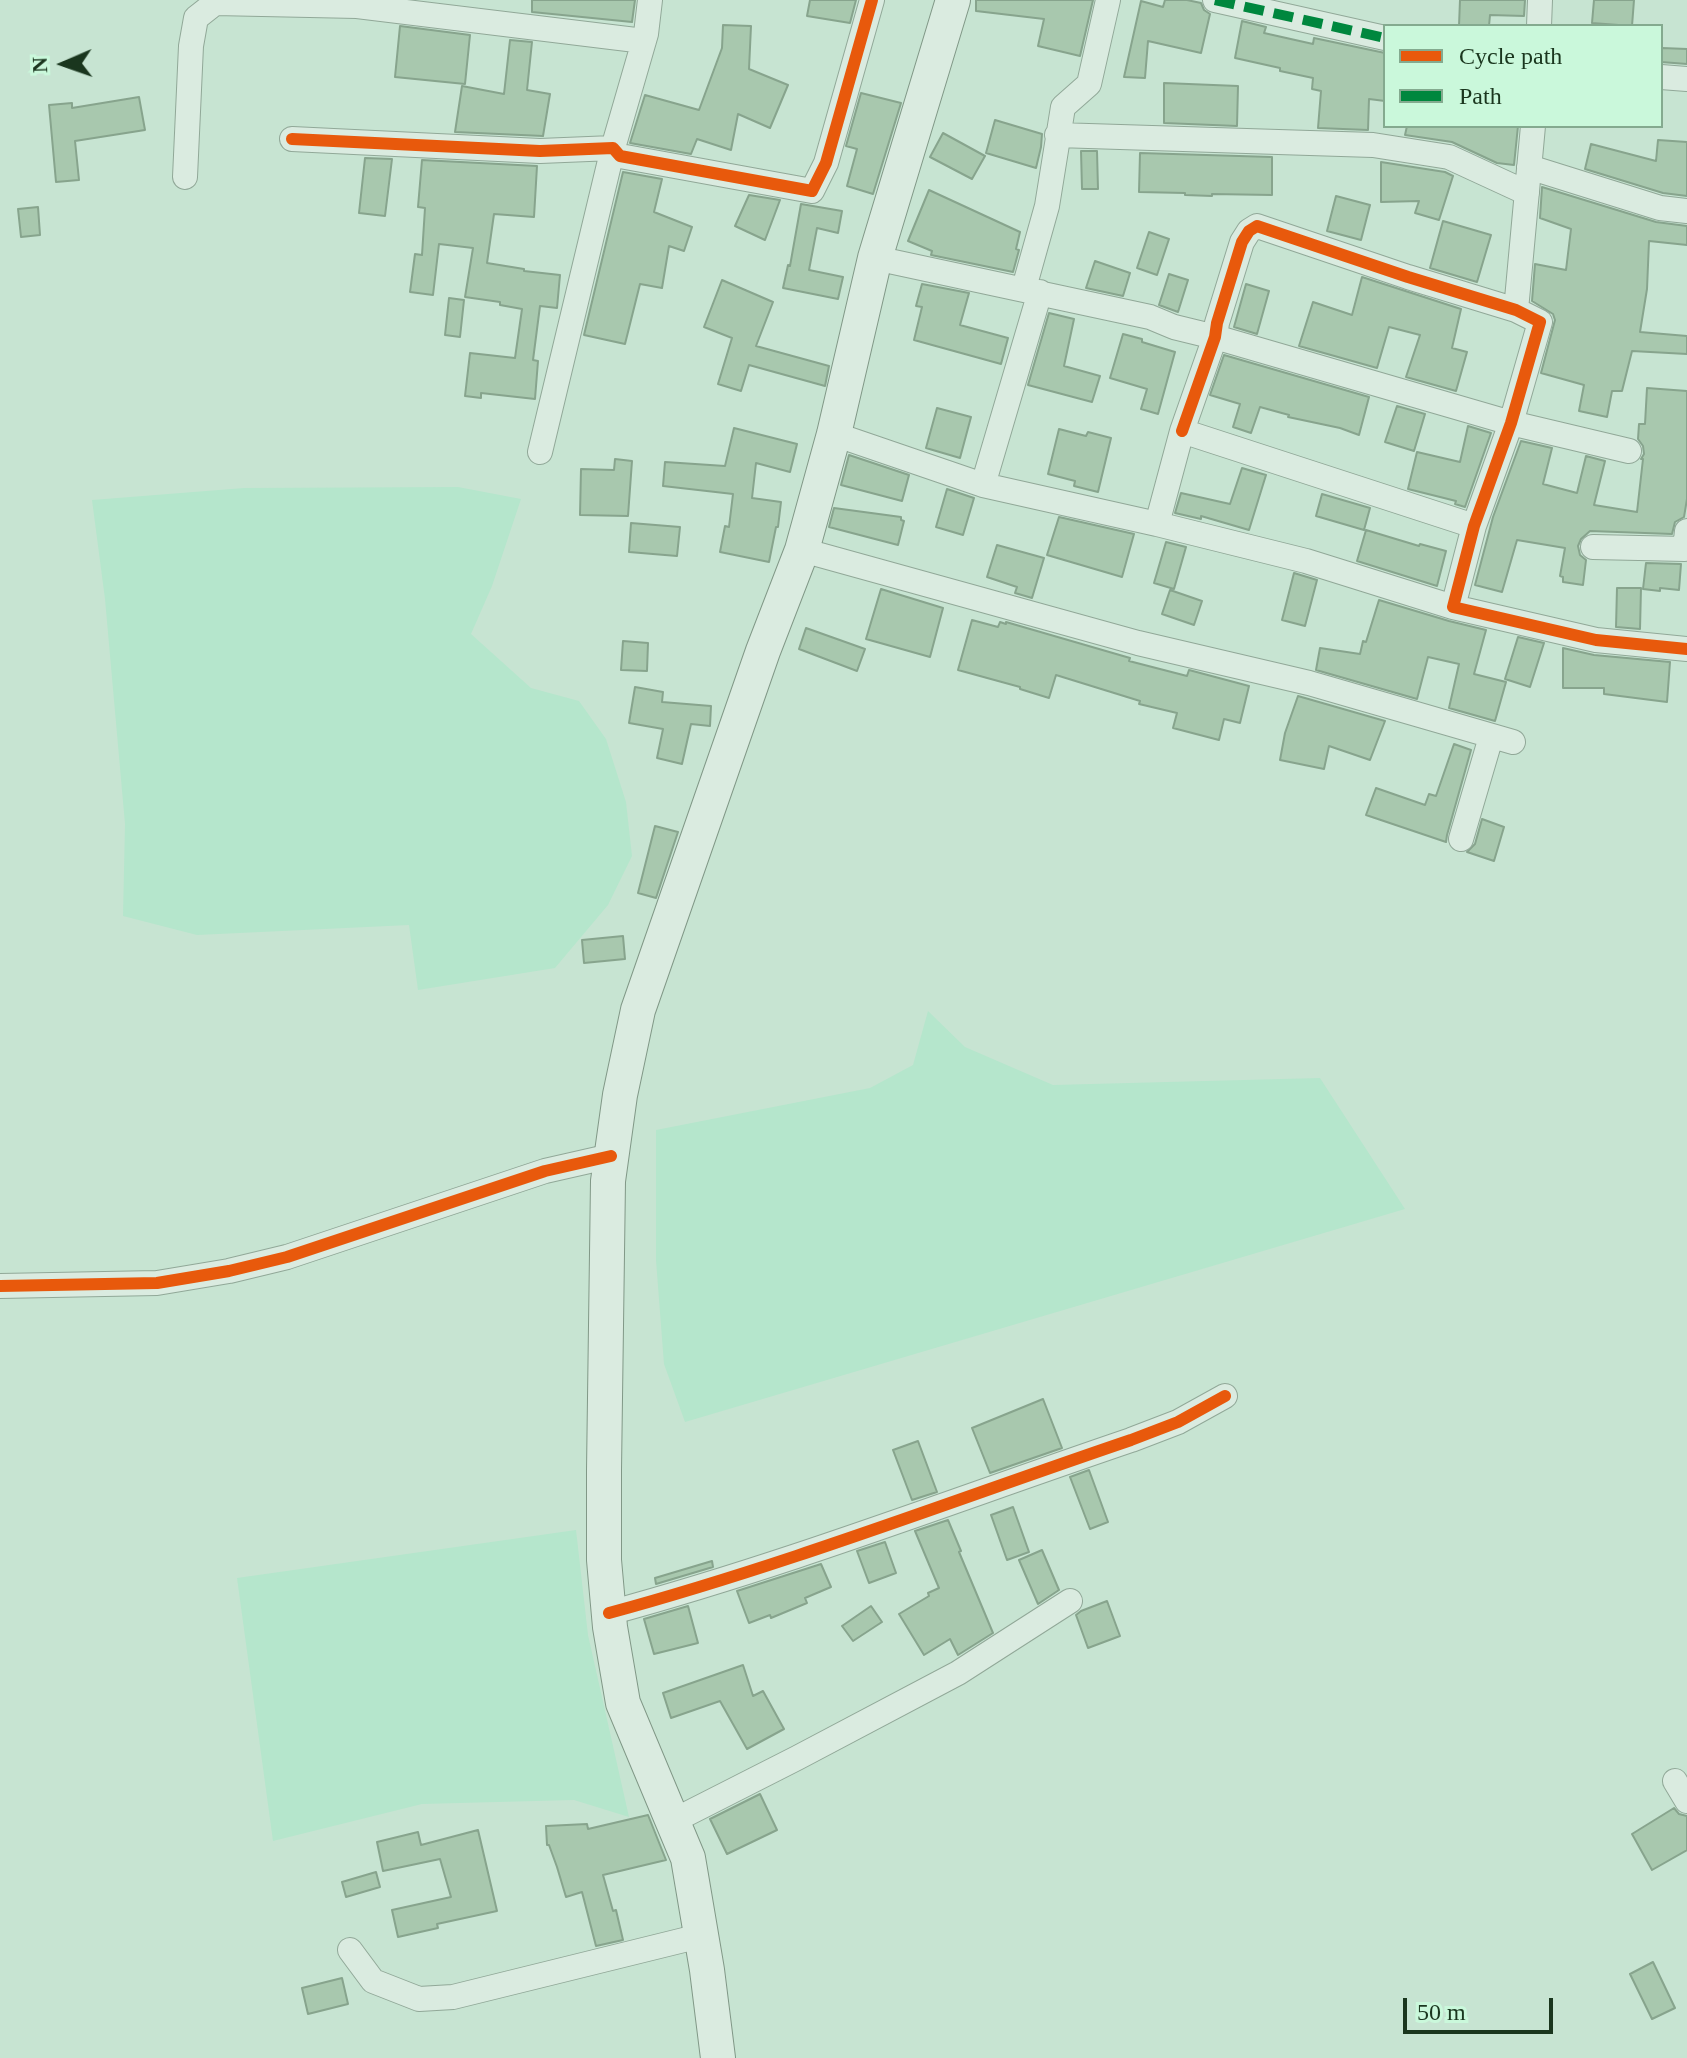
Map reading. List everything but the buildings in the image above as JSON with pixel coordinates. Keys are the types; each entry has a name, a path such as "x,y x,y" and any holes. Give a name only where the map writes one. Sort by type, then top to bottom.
{"main road":[{"path":"718,2058 688,1858 623,1703 609,1613 604,1560 608,1181 620,1095 638,1010 763,651 802,550 834,434 875,258 953,0"}],"street":[{"path":"540,452 613,148 644,41 650,0"},
{"path":"613,148 620,156 812,191 826,163 872,0"},
{"path":"983,485 1032,290 1063,107 1089,84 1108,0"},
{"path":"1215,0 1383,38"},
{"path":"1539,24 1540,0"},
{"path":"185,177 193,32 196,18 215,3 357,6 644,41"},
{"path":"1663,77 1687,79"},
{"path":"1516,310 1533,128"},
{"path":"1057,135 1373,145 1449,157 1527,193"},
{"path":"292,139 540,151 613,148"},
{"path":"1529,167 1660,208 1687,211"},
{"path":"1157,524 1182,431 1215,337 1242,242 1249,231 1257,226 1516,310 1540,322 1511,423 1474,526 1453,607"},
{"path":"875,258 1150,317 1174,327 1511,423 1629,451"},
{"path":"1182,431 1474,526"},
{"path":"834,434 983,485 1306,561 1453,607 1596,640 1687,649"},
{"path":"1593,547 1686,543"},
{"path":"802,550 1138,643 1309,683 1502,740 1461,839"},
{"path":"0,1286 157,1283 229,1271 287,1257 545,1171 611,1156"},
{"path":"609,1613 783,1561 1131,1440 1178,1422 1225,1396"},
{"path":"673,1821 958,1673 1070,1601"},
{"path":"350,1950 373,1981 419,1999 453,1997 700,1936"}],"green space":[{"path":"458,487 521,499 492,586 471,634 531,688 579,701 606,739 626,802 632,856 608,905 555,968 418,990 409,925 197,935 123,916 125,824 105,599 92,500 244,488"},
{"path":"928,1011 965,1047 1053,1085 1320,1078 1405,1209 685,1422 664,1364 656,1260 656,1130 870,1088 913,1065"},
{"path":"576,1530 588,1635 629,1817 574,1800 422,1804 273,1841 237,1578"}],"marked path":[{"path":"1215,0 1383,38"}],"cycle path":[{"path":"292,139 540,151 613,148 620,156 812,191 826,163 872,0"},
{"path":"1182,431 1215,337 1242,242 1249,231 1257,226 1516,310 1540,322 1511,423 1474,526 1453,607 1596,640 1687,649"},
{"path":"0,1286 157,1283 229,1271 287,1257 545,1171 611,1156"},
{"path":"609,1613 806,1553 1131,1440 1178,1422 1225,1396"}]}
